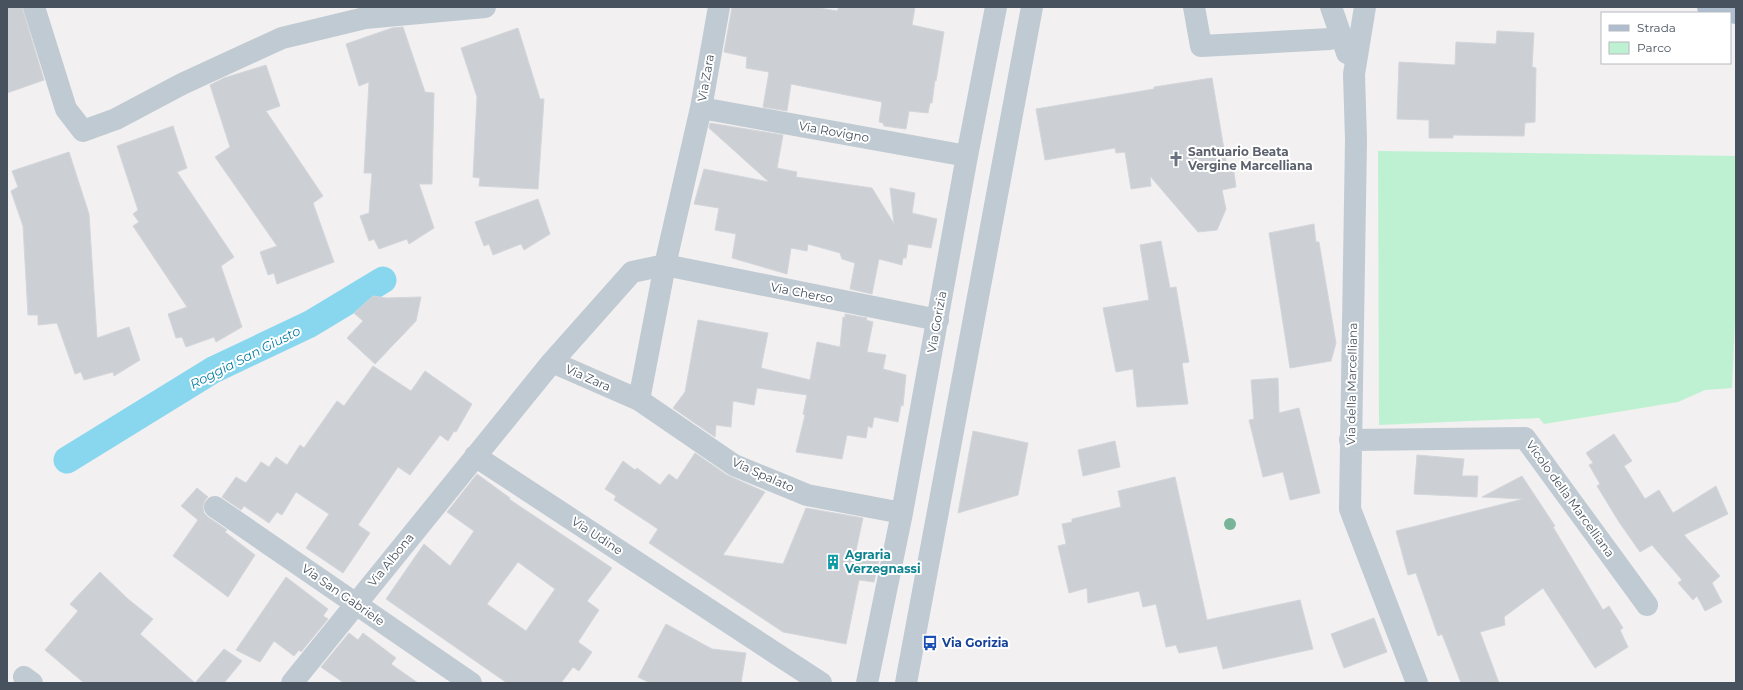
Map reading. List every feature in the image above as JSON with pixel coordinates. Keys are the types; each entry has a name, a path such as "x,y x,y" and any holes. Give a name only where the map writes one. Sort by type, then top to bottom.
{"main road":[{"path":"1708,7 1728,12"}],"street":[{"path":"34,7 66,109 83,131 116,118 182,84 282,38 365,18 485,7"},
{"name":"Via Zara","path":"665,265 632,272 552,362 639,400 665,265 701,108 719,7"},
{"name":"Via Gorizia","path":"867,683 902,513 967,156 996,7"},
{"path":"906,683 1032,7"},
{"path":"1194,7 1201,46 1330,38"},
{"name":"Via della Marcelliana","path":"1331,7 1354,74"},
{"name":"Via della Marcelliana","path":"1365,7 1354,74 1356,140 1350,509 1417,683"},
{"name":"Via Rovigno","path":"701,108 967,156"},
{"name":"Via Cherso","path":"665,265 938,320"},
{"path":"475,456 552,362"},
{"name":"Via Spalato","path":"639,400 734,465 807,495 902,513"},
{"name":"Vicolo della Marcelliana","path":"1350,440 1525,438 1647,605"},
{"name":"Via Albona","path":"292,683 475,456"},
{"name":"Via Udine","path":"475,456 822,683"},
{"name":"Via San Gabriele","path":"215,507 471,683"}],"green space":[{"path":"1378,151 1736,156 1736,298 1732,388 1705,390 1678,402 1544,424 1539,418 1379,425"}],"building":[{"path":"7,7 22,7 44,80 7,93"},
{"path":"732,7 814,7 837,11 839,7 915,7 912,25 944,32 932,103 930,103 928,113 909,111 906,129 884,126 883,123 879,122 882,102 791,84 787,111 763,107 769,72 746,68 747,57 724,52"},
{"path":"403,27 425,92 434,93 432,184 419,184 434,228 409,244 407,239 379,249 374,239 369,241 360,216 369,213 372,173 364,173 369,82 359,86 346,44 392,28"},
{"path":"518,28 540,99 544,99 538,189 479,186 480,178 473,177 477,97 461,48"},
{"path":"1497,31 1534,33 1532,67 1536,68 1535,122 1525,123 1524,136 1453,135 1453,138 1429,138 1429,120 1397,119 1399,62 1455,65 1456,42 1496,44"},
{"path":"266,65 280,106 266,111 323,196 313,203 334,262 277,284 274,273 268,275 260,252 277,246 215,157 230,147 210,85 224,78"},
{"name":"Santuario Beata Vergine Marcelliana","path":"1212,78 1227,167 1233,166 1236,187 1222,190 1226,209 1217,230 1198,232 1150,176 1151,186 1131,189 1125,152 1116,153 1115,148 1045,160 1036,109"},
{"path":"710,123 783,135 777,168 797,172 796,177 872,188 894,224 890,188 915,193 912,213 937,219 931,248 908,244 906,258 903,258 902,265 879,259 872,294 850,289 855,263 842,259 840,253 808,244 807,251 791,248 787,274 732,258 736,234 715,230 719,208 694,204 704,169 769,182 709,128"},
{"path":"173,126 187,168 177,172 234,257 221,266 242,327 216,342 214,337 186,347 182,337 176,338 168,314 187,307 133,226 139,222 133,214 138,210 117,146"},
{"path":"69,152 89,214 97,338 129,327 140,360 114,376 113,372 84,380 81,372 75,374 57,323 38,325 38,315 28,315 23,226 11,191 18,187 12,171"},
{"path":"538,199 550,234 524,250 521,244 493,255 489,244 484,246 475,222"},
{"path":"1314,224 1316,242 1319,242 1336,343 1331,361 1290,368 1269,233"},
{"path":"1161,241 1170,288 1176,287 1189,362 1182,363 1188,404 1137,407 1133,369 1116,372 1103,308 1149,300 1140,245"},
{"path":"373,296 386,298 421,297 416,321 375,364 347,338 363,321 354,313"},
{"path":"845,314 867,318 866,320 873,322 867,352 886,355 883,369 906,375 903,406 901,405 898,422 874,417 872,428 868,426 866,438 847,435 842,459 796,452 805,415 803,414 807,395 757,388 754,405 733,401 731,427 716,425 715,437 673,408 685,392 698,320 768,333 761,368 810,380 817,342 840,347 843,317 845,318"},
{"path":"373,366 411,391 425,371 472,404 456,432 454,431 448,441 440,435 410,475 398,467 358,525 370,533 343,573 306,548 329,514 296,492 282,515 277,512 269,523 244,506 241,510 222,497 236,477 246,483 261,462 269,467 276,457 287,465 300,445 304,448 337,401 344,406"},
{"path":"1278,378 1279,413 1299,408 1320,493 1290,500 1283,472 1263,477 1249,420 1254,419 1251,380"},
{"path":"973,431 1028,443 1018,495 958,513"},
{"path":"1614,434 1632,461 1624,466 1645,499 1659,490 1673,513 1716,486 1728,514 1684,535 1720,576 1712,583 1722,602 1705,611 1697,596 1693,600 1678,583 1682,580 1652,545 1640,552 1619,522 1597,486 1600,484 1589,465 1593,463 1586,453"},
{"path":"1115,441 1120,467 1083,476 1078,450"},
{"path":"695,453 727,475 765,492 723,555 783,564 806,508 863,518 855,555 879,560 874,582 859,580 846,644 783,632 649,543 658,529 614,500 616,496 605,489 623,461 635,470 637,468 660,485 669,474 677,480"},
{"path":"1417,455 1464,459 1462,476 1478,476 1477,497 1414,494"},
{"path":"477,474 510,498 509,499 612,568 587,601 599,610 578,642 592,652 579,671 573,667 561,683 507,683 386,599 424,544 450,566 474,531 447,512","holes":["518,562 555,589 526,631 487,604"]},
{"path":"1522,476 1555,526 1553,527 1603,610 1609,606 1623,628 1620,630 1628,647 1595,668 1543,588 1504,617 1505,625 1480,632 1499,683 1461,683 1442,634 1438,636 1416,573 1408,575 1396,531 1523,499 1482,497"},
{"path":"1175,477 1207,620 1300,600 1313,649 1223,669 1217,646 1179,653 1176,645 1166,647 1156,604 1143,607 1139,591 1088,603 1087,588 1069,593 1058,546 1066,544 1062,524 1072,522 1072,519 1121,507 1118,491"},
{"path":"197,488 208,497 203,506 204,513 227,530 225,532 255,555 228,597 173,556 198,520 181,506"},
{"path":"100,572 128,599 153,619 140,634 195,683 84,683 45,650 78,611 70,604"},
{"path":"286,577 328,609 323,616 328,619 301,652 299,650 294,656 274,641 260,662 236,650"},
{"path":"1374,618 1387,652 1344,668 1331,634"},
{"path":"666,624 712,649 746,653 741,683 650,683 638,677"},
{"path":"349,633 358,640 363,633 396,658 391,664 418,683 344,683 321,667"},
{"path":"224,649 242,661 224,683 195,683"}],"waterway":[{"name":"Roggia San Giusto","path":"67,460 213,370 310,324 383,280"}],"place":[{"name":"Santuario Beata Vergine Marcelliana","path":"1176,159"},
{"name":"Agraria Verzegnassi","path":"833,562"},
{"name":"Via Gorizia","path":"930,643"}]}
